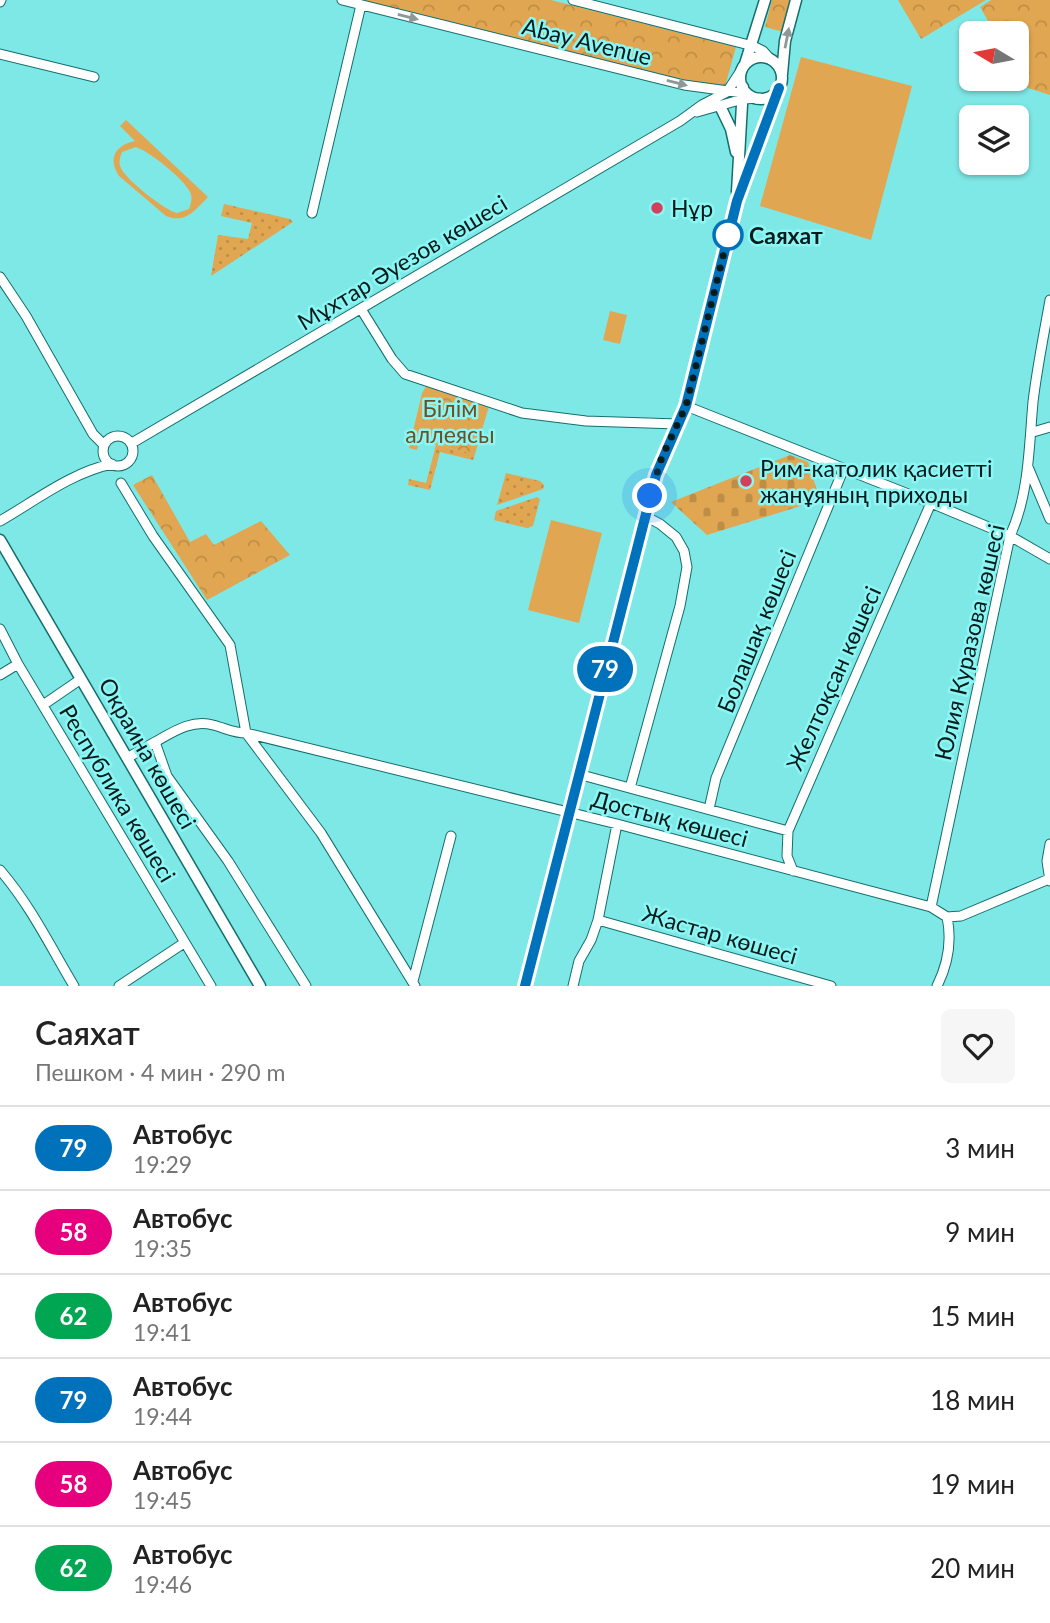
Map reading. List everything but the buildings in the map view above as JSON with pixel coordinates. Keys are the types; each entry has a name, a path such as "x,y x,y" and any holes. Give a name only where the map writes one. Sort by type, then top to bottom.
{"main road":[{"path":"737,201 743,67 765,0"},
{"path":"525,986 645,516 659,466 686,406 737,201 779,88 785,41 796,0"},
{"path":"743,67 755,58 771,60 777,64 782,76"},
{"path":"743,93 760,98 770,96 779,88"},
{"path":"720,106 731,129 738,163"},
{"name":"Окраина көшесі","path":"0,540 260,986"}],"street":[{"name":"Abay Avenue","path":"342,0 703,89 743,93"},
{"name":"Abay Avenue","path":"573,0 752,46"},
{"path":"312,213 361,5"},
{"path":"752,46 763,51 771,60"},
{"path":"0,54 94,77"},
{"name":"Мұхтар Әуезов көшесі","path":"132,443 727,92 743,67"},
{"path":"702,105 703,89"},
{"name":"Мұхтар Әуезов көшесі","path":"692,113 720,106 743,93"},
{"path":"0,277 93,434 104,445"},
{"name":"Юлия Куразова көшесі","path":"931,908 1027,466 1033,403 1050,300"},
{"path":"361,309 392,359 405,374 523,413 586,421 678,424"},
{"path":"686,406 1010,536 1050,559"},
{"path":"1032,432 1050,427"},
{"path":"0,522 96,467 104,457 104,445 116,436 122,436 132,443 132,457 126,464 121,483"},
{"path":"104,457 113,465 153,536 230,645 246,733 321,833 414,984"},
{"path":"96,467 126,464"},
{"path":"1027,466 1050,519"},
{"name":"Болашақ көшесі","path":"709,809 716,778 844,468"},
{"name":"Желтоқсан көшесі","path":"793,871 787,856 788,831 931,503"},
{"path":"630,788 680,606 687,567 684,551 676,537 645,516"},
{"name":"Республика көшесі","path":"0,629 18,664 211,986"},
{"path":"0,674 18,664"},
{"path":"43,705 80,679"},
{"name":"Достық көшесі","path":"127,758 193,724 204,723 617,824 931,908 947,917"},
{"path":"155,742 167,776 228,861 306,986"},
{"path":"578,774 788,831"},
{"path":"573,986 579,961 598,920 617,824"},
{"path":"414,984 451,836"},
{"path":"937,986 947,960 950,930 947,917 961,916 1049,880 1047,861 1050,844"},
{"path":"0,870 36,920 74,986"},
{"name":"Жастар көшесі","path":"598,920 831,986"},
{"path":"119,986 184,943"}],"green space":[{"path":"362,0 551,0 736,47 724,90"},
{"path":"772,0 792,0 783,32 765,27"},
{"path":"898,0 986,0 921,39"},
{"path":"991,0 1050,0 1050,95 1029,88 1029,21 988,21 980,7"},
{"path":"801,57 912,86 871,240 760,206"},
{"path":"126,120 208,197 185,217 166,216 119,176 115,169 115,153 135,141 120,126","holes":["136,147 166,166 181,180 190,192 189,209 177,213 164,207 124,173 120,164 122,152"]},
{"path":"224,204 290,219 293,222 211,276 218,235 248,239 252,223 221,216"},
{"path":"610,311 627,315 620,344 603,340"},
{"name":"Білім аллеясы","path":"427,385 489,406 475,454 419,441 417,450 409,448 422,393"},
{"path":"436,445 475,454 473,460 440,452 430,490 408,485 409,479 426,483"},
{"name":"Рим-католик қасиетті жанұяның приходы","path":"790,455 808,462 820,500 707,535 671,502"},
{"path":"506,473 540,481 544,485 543,489 497,505"},
{"path":"152,475 190,542 206,534 214,545 261,521 290,555 207,600 133,485"},
{"path":"537,497 540,499 533,526 527,528 494,520 496,511"},
{"path":"551,520 602,533 579,623 528,610"}],"bus line":[{"name":"79","path":"525,986 656,475 686,406 737,201 779,88"}],"place":[{"name":"Нұр","path":"657,208"},
{"name":"Саяхат","path":"728,235"},
{"name":"Рим-католик қасиетті жанұяның приходы","path":"746,481"}],"route":[{"path":"650,496 662,457 686,406 730,228 728,235"}]}
